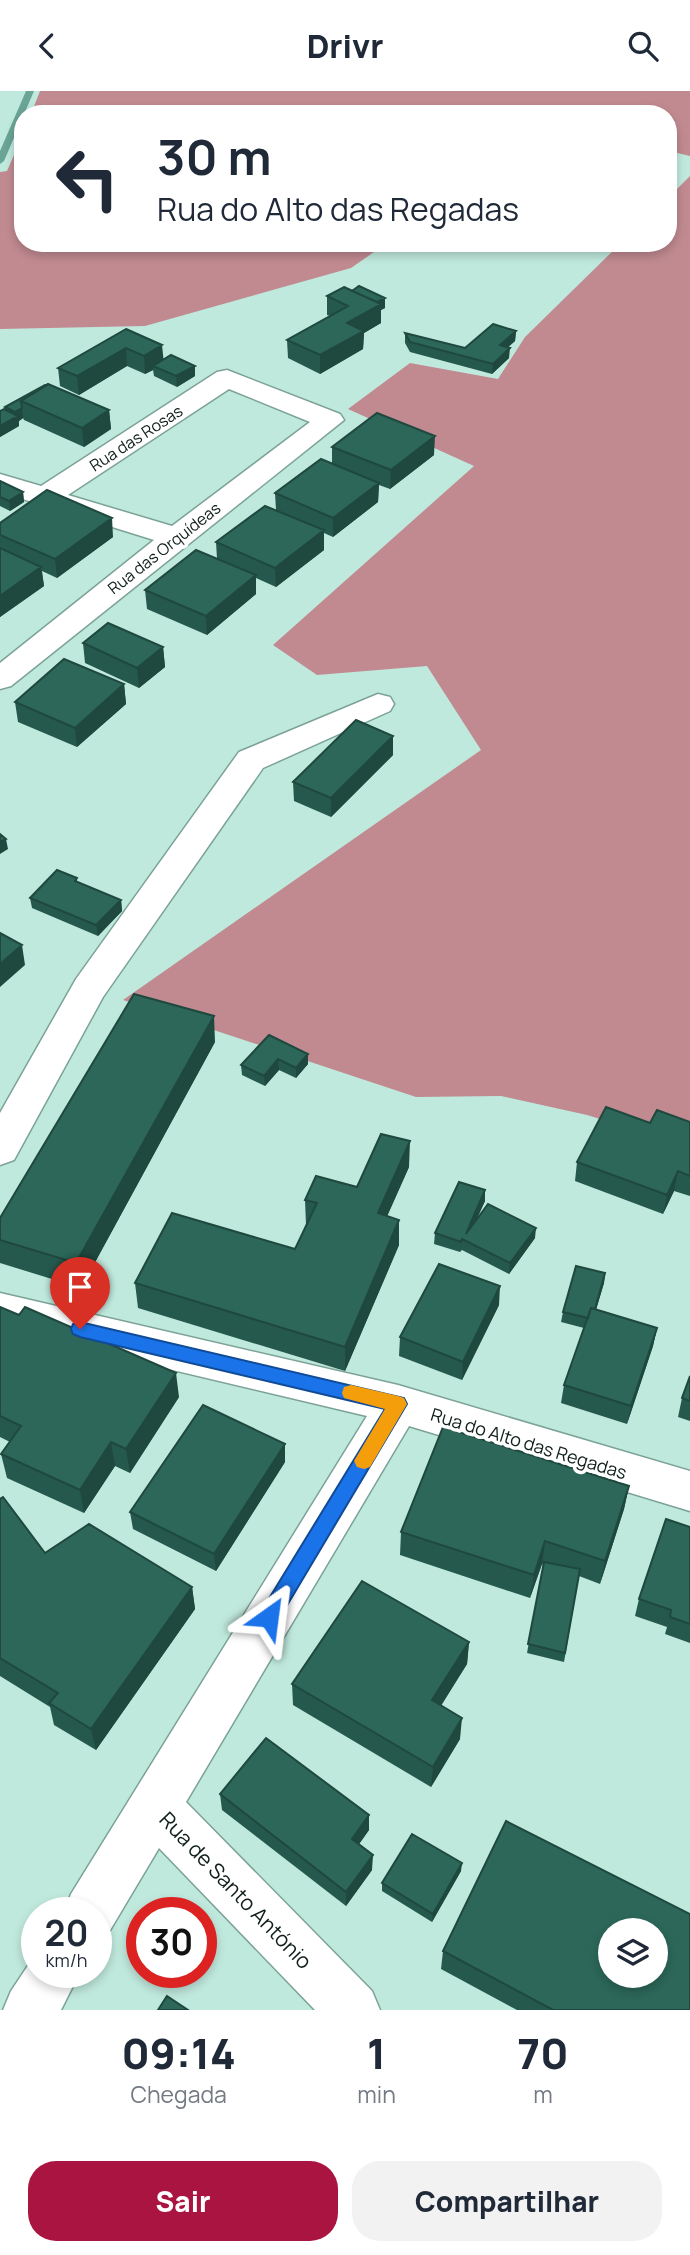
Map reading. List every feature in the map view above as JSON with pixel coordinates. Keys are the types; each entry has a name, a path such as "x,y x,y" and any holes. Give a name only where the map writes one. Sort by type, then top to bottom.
{"street":[{"name":"Rua das Orquídeas","path":"0,679 176,537 330,420 227,378"},
{"name":"Rua das Rosas","path":"45,497 227,378"},
{"path":"0,484 176,537"},
{"path":"0,1149 89,989 251,760 378,704"},
{"name":"Rua do Alto das Regadas","path":"0,1311 398,1404 690,1491"},
{"name":"Rua de Santo António","path":"354,2010 155,1807 398,1404"},
{"path":"100,1897 155,1807"},
{"path":"30,2010 43,1988"}],"shaded area":[{"path":"40,91 690,91 690,156 677,153 677,105 35,105"},
{"path":"14,155 14,252 374,252 351,268 145,326 0,329 0,172 7,171"},
{"path":"690,176 690,1147 587,1115 501,1096 416,1097 123,1000 481,750 427,666 317,675 273,645 474,466 348,409 410,363 498,379 525,337 612,252 677,252 677,189"}],"building":[{"path":"359,286 385,298 377,302 352,291"},
{"path":"344,287 381,304 347,323 364,331 320,355 287,340 348,306 327,296"},
{"path":"493,324 516,331 500,345 510,348 493,364 410,342 405,333 465,348"},
{"path":"126,329 162,345 144,356 126,348 77,376 58,368"},
{"path":"171,355 195,366 176,376 153,366"},
{"path":"48,384 109,410 82,428 21,401"},
{"path":"45,385 21,401 22,408 15,412 5,407"},
{"path":"4,409 18,416 0,426 0,411"},
{"path":"377,413 435,436 391,470 332,447"},
{"path":"321,459 379,483 333,518 275,493"},
{"path":"0,481 23,492 9,501 0,497"},
{"path":"47,490 112,518 55,559 0,535 0,523"},
{"path":"265,506 324,530 275,568 216,542"},
{"path":"0,548 41,567 0,596"},
{"path":"196,550 256,575 206,616 145,590"},
{"path":"108,623 163,647 137,668 83,643"},
{"path":"64,659 124,684 75,728 15,702"},
{"path":"356,720 393,736 331,798 293,782"},
{"path":"57,870 77,878 75,881 121,900 96,925 30,898"},
{"path":"0,933 22,945 0,964"},
{"path":"134,994 214,1016 76,1263 0,1240 0,1218"},
{"path":"269,1035 308,1054 296,1068 278,1059 264,1076 241,1065"},
{"path":"606,1107 650,1123 657,1110 690,1122 690,1176 678,1171 667,1195 577,1162"},
{"path":"381,1134 410,1141 378,1213 399,1220 345,1347 135,1283 172,1213 295,1249 317,1203 305,1200 316,1176 357,1187"},
{"path":"459,1182 485,1190 466,1234 488,1204 536,1228 510,1263 462,1239 461,1242 435,1233"},
{"path":"439,1264 500,1286 463,1362 400,1337"},
{"path":"576,1266 605,1273 595,1309 591,1308 588,1318 563,1312"},
{"path":"0,1307 19,1315 25,1307 176,1373 126,1449 111,1442 80,1490 1,1454 21,1426 0,1416"},
{"path":"591,1308 657,1328 631,1406 564,1385"},
{"path":"690,1376 690,1401 682,1398"},
{"path":"203,1405 285,1444 214,1554 130,1512"},
{"path":"443,1427 629,1486 605,1561 545,1541 534,1575 401,1532"},
{"path":"3,1497 45,1553 89,1524 192,1587 91,1729 49,1703 58,1693 0,1658 0,1499"},
{"path":"666,1519 690,1527 690,1624 670,1617 671,1610 639,1599"},
{"path":"544,1562 580,1569 565,1653 528,1644"},
{"path":"362,1581 469,1642 432,1700 462,1718 433,1767 292,1684"},
{"path":"266,1738 369,1815 352,1839 373,1855 346,1892 220,1794"},
{"path":"506,1821 690,1914 690,2010 553,2010 443,1951"},
{"path":"412,1834 462,1863 433,1914 382,1883"},
{"path":"167,1996 188,2010 158,2010"}],"waterway":[{"path":"24,105 30,91"},
{"path":"0,161 14,128"}],"slow traffic":[{"path":"351,1393 398,1404 364,1461"}],"route":[{"path":"80,1329 398,1404 269,1617"}]}
